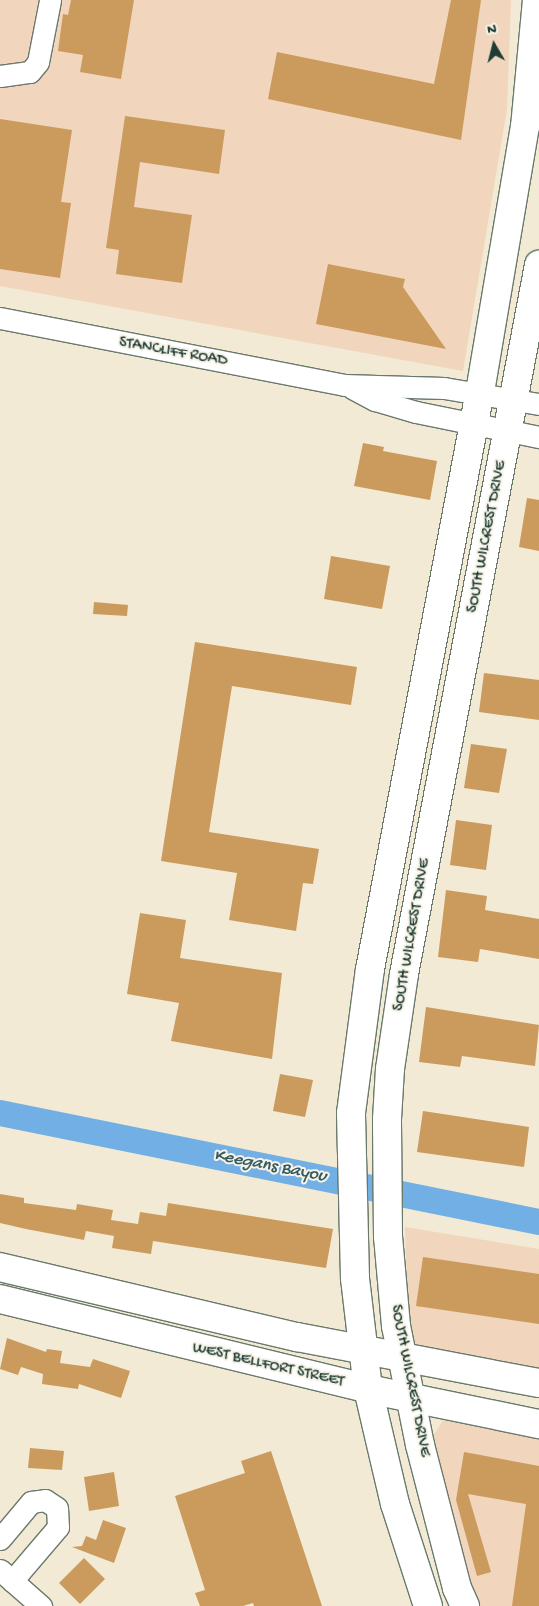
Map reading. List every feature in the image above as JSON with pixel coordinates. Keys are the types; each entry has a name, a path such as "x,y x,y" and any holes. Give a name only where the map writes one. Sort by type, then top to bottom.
{"main road":[{"name":"SOUTH WILCREST DRIVE","path":"363,1350 354,1270 350,1154 354,1070 370,969 532,128 537,0"},
{"name":"SOUTH WILCREST DRIVE","path":"465,1606 436,1510 396,1326 388,1228 387,1160 390,1069 404,974 509,431 527,401 539,265"},
{"path":"435,634 468,641"},
{"path":"370,969 404,974"},
{"path":"0,1267 363,1350 539,1383"},
{"name":"WEST BELLFORT STREET","path":"0,1300 158,1336 177,1345 411,1399 539,1424"},
{"path":"158,1336 163,1305"},
{"path":"363,1350 368,1389 395,1504 428,1606"}],"street":[{"path":"0,76 30,72 38,62 50,0"},
{"name":"STANCLIFF ROAD","path":"0,318 347,386 406,386 480,392 527,401"},
{"name":"STANCLIFF ROAD","path":"347,386 375,400 474,424 539,437"},
{"path":"0,1539 32,1502 45,1500 57,1508 58,1526 6,1575 41,1606"}],"shaded area":[{"path":"0,0 511,0 507,109 463,371 0,286"},
{"path":"405,1227 539,1249 539,1372 409,1347"},
{"path":"445,1418 539,1437 539,1606 475,1606 428,1443"}],"building":[{"path":"71,0 134,0 121,79 80,72 83,55 58,51 63,14 68,15"},
{"path":"451,0 481,0 461,140 268,99 277,52 434,84"},
{"path":"125,116 225,130 219,174 140,162 134,207 192,215 182,283 116,274 119,250 106,248"},
{"path":"0,119 72,130 61,202 71,203 60,278 0,269"},
{"path":"328,264 405,279 403,287 446,349 316,324"},
{"path":"363,443 384,447 383,451 437,461 430,500 354,486"},
{"path":"527,498 539,500 539,551 519,547"},
{"path":"331,556 390,566 382,609 324,599"},
{"path":"94,602 128,605 127,616 93,614"},
{"path":"195,642 357,667 351,705 232,686 209,832 319,849 313,884 303,883 296,931 229,920 237,873 161,861"},
{"path":"484,673 539,680 539,720 479,712"},
{"path":"471,744 507,749 499,793 464,788"},
{"path":"456,820 492,825 486,870 450,865"},
{"path":"446,890 487,896 485,910 539,919 539,959 480,949 478,962 438,957"},
{"path":"140,913 186,920 180,958 282,973 272,1059 171,1041 179,1003 127,994"},
{"path":"426,1007 539,1025 535,1066 462,1056 460,1067 419,1062"},
{"path":"280,1074 313,1080 305,1117 273,1111"},
{"path":"423,1111 529,1127 524,1167 417,1152"},
{"path":"0,1194 24,1198 24,1203 76,1210 77,1204 113,1210 111,1220 138,1224 140,1212 166,1216 168,1203 333,1229 326,1268 153,1241 151,1254 112,1248 114,1236 86,1231 84,1240 0,1223"},
{"path":"423,1257 539,1274 539,1324 416,1306"},
{"path":"7,1338 46,1352 47,1349 62,1351 60,1363 90,1367 93,1359 130,1371 121,1398 79,1384 78,1389 42,1384 43,1374 21,1367 18,1375 0,1369"},
{"path":"30,1448 64,1451 62,1470 28,1468"},
{"path":"271,1451 322,1606 254,1606 253,1603 243,1606 200,1606 195,1593 205,1590 175,1496 245,1473 241,1461"},
{"path":"464,1452 539,1466 539,1606 512,1606 526,1504 468,1494 491,1572 477,1576 456,1500"},
{"path":"114,1472 119,1506 89,1511 84,1477"},
{"path":"103,1520 126,1528 114,1563 72,1547 82,1546 86,1536 96,1540"},
{"path":"84,1558 105,1579 80,1604 59,1583"}],"waterway":[{"name":"Keegans Bayou","path":"0,1113 539,1222"}]}
